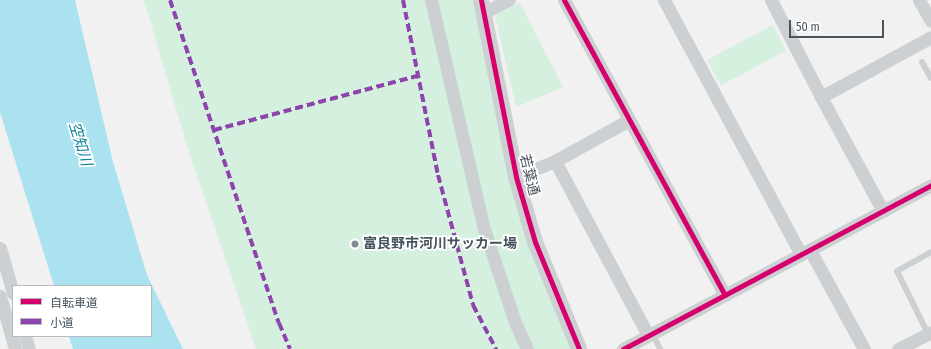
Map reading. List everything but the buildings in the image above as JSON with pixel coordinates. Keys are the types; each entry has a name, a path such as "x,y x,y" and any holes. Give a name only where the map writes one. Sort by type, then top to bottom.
{"street":[{"path":"431,0 483,226 515,322 527,349"},
{"path":"482,6 509,0"},
{"path":"564,0 725,295"},
{"path":"664,0 806,252 864,349"},
{"path":"771,0 820,97 883,211"},
{"path":"924,4 931,21"},
{"name":"若葉通","path":"482,6 516,178 535,242 579,349"},
{"path":"820,97 931,37"},
{"path":"516,178 555,161 629,120"},
{"path":"555,161 650,334"},
{"path":"622,349 931,185"},
{"path":"0,248 12,290"},
{"path":"0,296 15,349"},
{"path":"898,349 929,333"},
{"path":"25,337 29,349"}],"lane":[{"path":"922,62 931,78"},
{"path":"929,333 897,272 931,252"},
{"path":"650,334 660,349"}],"green space":[{"path":"144,0 481,0 516,177 579,349 256,349 186,143"},
{"path":"520,3 563,87 516,107 495,15"},
{"path":"773,25 786,51 721,85 707,60"}],"water":[{"name":"空知川","path":"0,0 75,0 113,162 147,275 152,285 54,285 0,112"},
{"path":"152,285 183,349 73,349 69,337 152,337"}],"marked path":[{"path":"170,0 279,323 290,349"},
{"path":"403,0 438,175 473,305 496,349"},
{"path":"214,130 417,76"}],"cycle path":[{"path":"481,0 516,177 535,242 579,349"},
{"path":"564,0 725,295"},
{"path":"623,349 931,185"}],"place":[{"name":"富良野市河川サッカー場","path":"355,244"}]}
